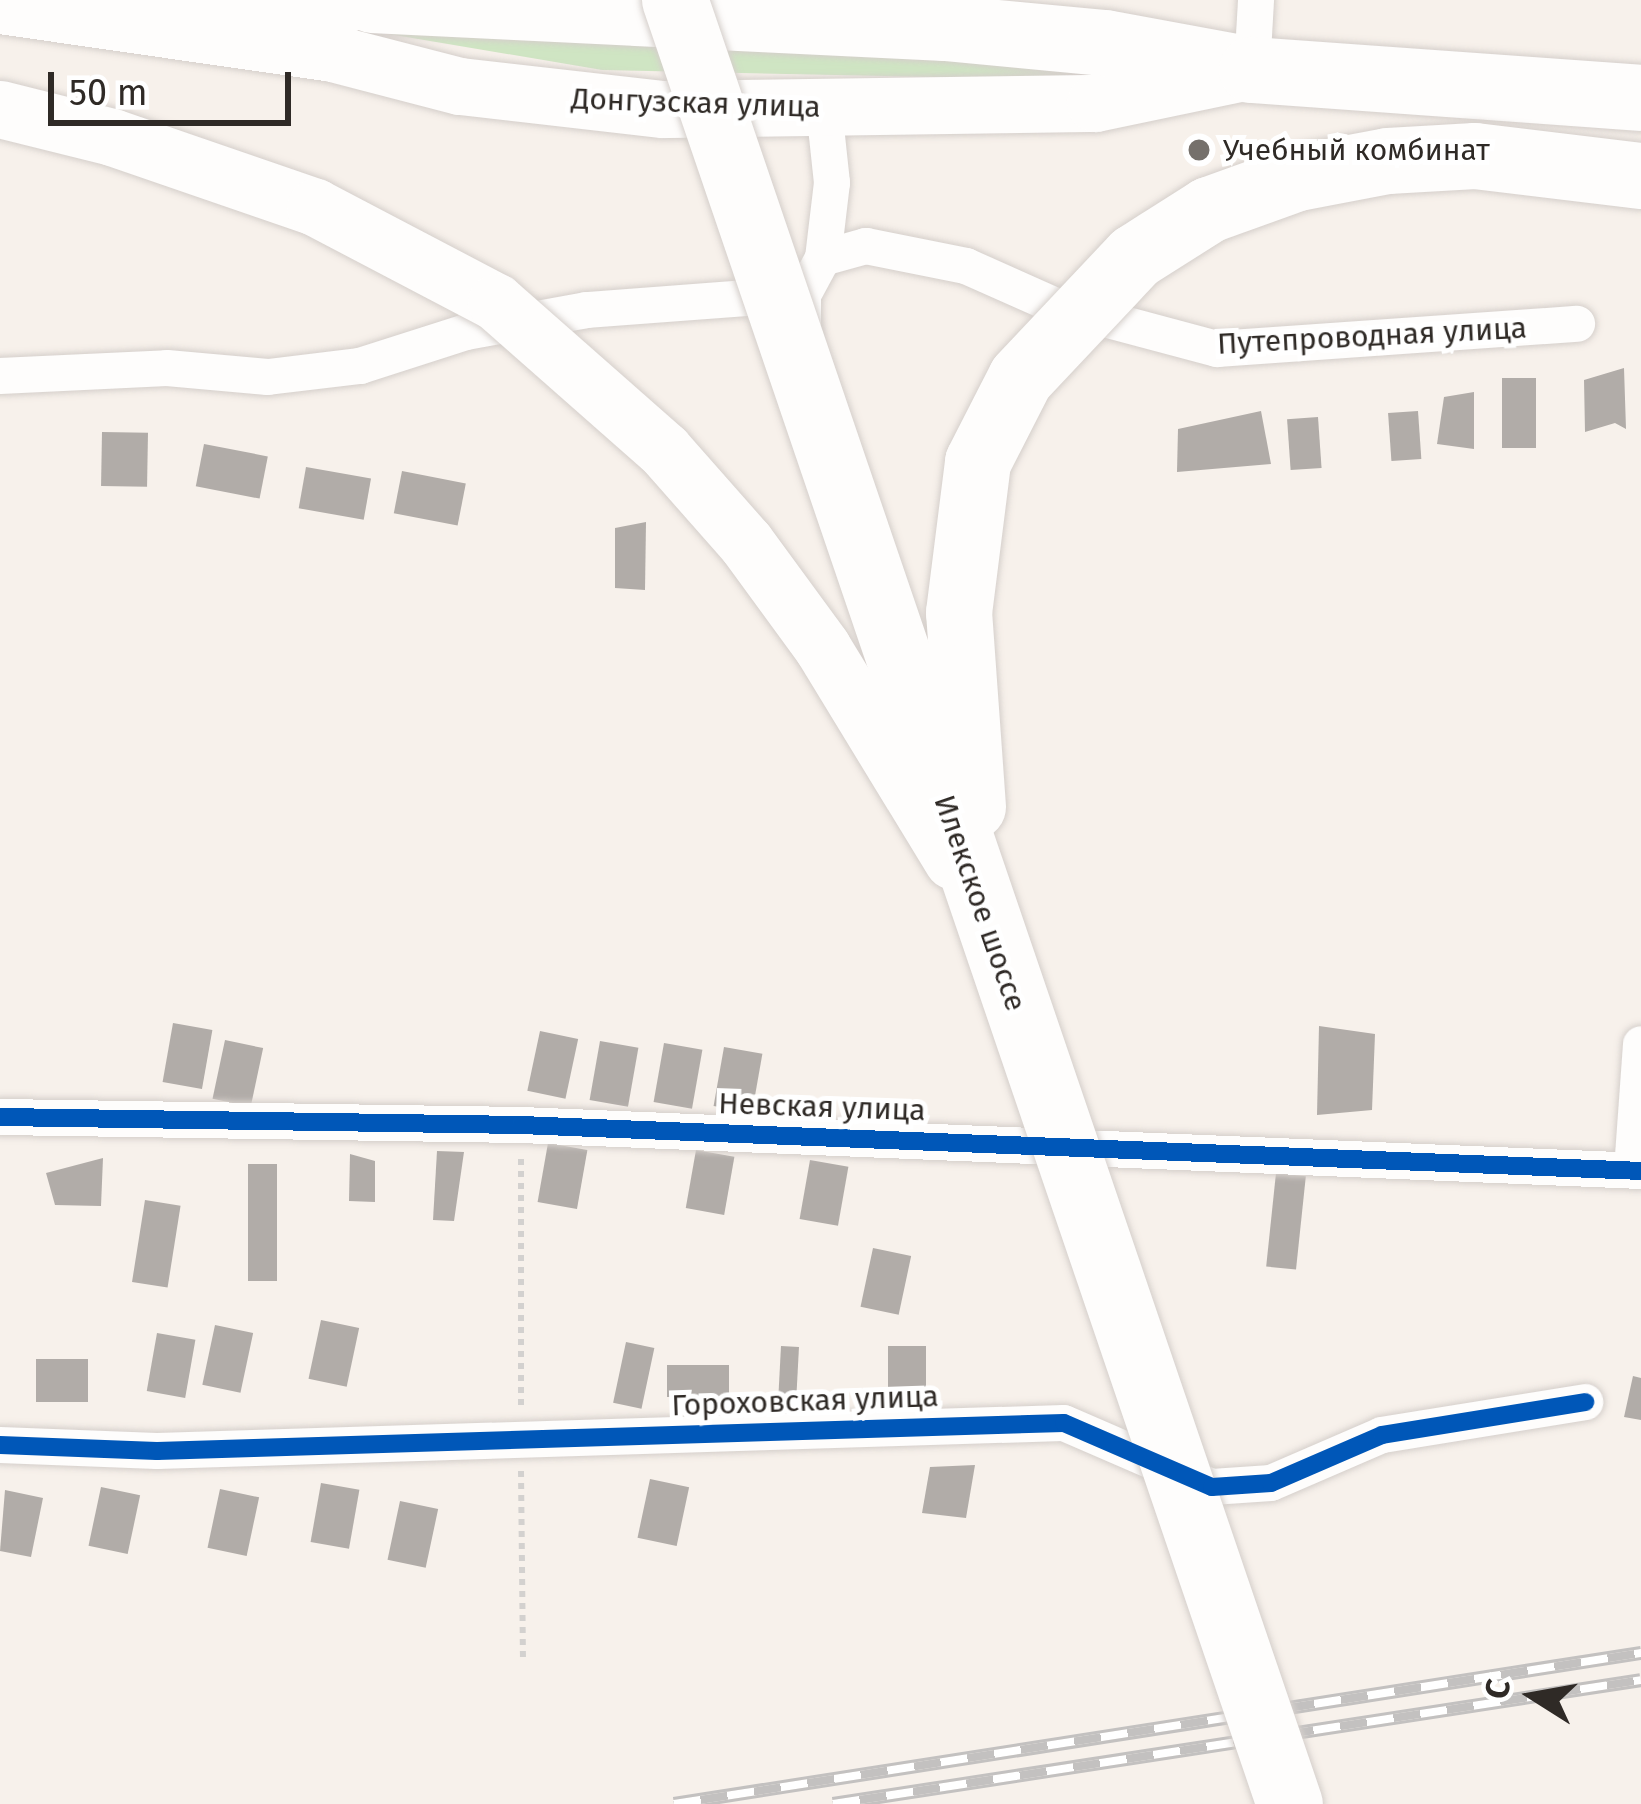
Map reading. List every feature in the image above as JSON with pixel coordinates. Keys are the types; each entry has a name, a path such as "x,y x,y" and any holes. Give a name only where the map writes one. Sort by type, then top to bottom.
{"highway":[{"name":"Донгузская улица","path":"154,1 345,0"},
{"name":"Донгузская улица","path":"372,0 660,4 1105,43 1252,70 1641,98"},
{"name":"Илекское шоссе","path":"660,4 981,906 1290,1804"},
{"path":"981,906 959,613 967,526 978,462 1022,378 1069,323 1135,257 1209,210 1298,178 1475,156 1641,176"}],"main road":[{"name":"Донгузская улица","path":"74,10 154,1"},
{"name":"Донгузская улица","path":"0,4 74,10 568,100 824,108 1095,103 1252,70"},
{"path":"0,109 112,136 315,207 476,290 570,362 746,543 822,647 981,906"}],"street":[{"path":"1252,70 1256,0"},
{"path":"824,108 832,183 823,258 803,296 803,407 1044,1147 1154,1466"},
{"name":"Путепроводная улица","path":"823,258 866,246 966,266 1056,306 1217,349 1577,324"},
{"path":"0,376 166,368 268,376 360,366 466,332 586,310 803,296"},
{"path":"1637,1171 1641,1044"},
{"name":"Невская улица","path":"0,1117 520,1125 1637,1171"},
{"name":"Гороховская улица","path":"0,1445 157,1451 1064,1423 1154,1466 1212,1487 1271,1483 1382,1435 1585,1402"}],"path":[{"path":"520,1125 524,1659"}],"green space":[{"path":"306,20 1168,66 1073,80 602,70"}],"building":[{"path":"1624,368 1626,429 1615,423 1585,432 1584,380"},
{"path":"1502,378 1536,378 1536,448 1502,448"},
{"path":"1474,392 1474,449 1437,444 1444,397"},
{"path":"1261,411 1271,464 1177,472 1178,429"},
{"path":"1418,411 1421,459 1391,461 1388,413"},
{"path":"1318,417 1322,468 1291,470 1287,419"},
{"path":"102,432 148,433 147,487 101,486"},
{"path":"204,444 268,456 260,499 196,486"},
{"path":"306,467 371,478 364,520 299,508"},
{"path":"402,471 466,483 458,526 394,513"},
{"path":"646,522 645,590 615,588 615,528"},
{"path":"173,1023 212,1030 202,1089 163,1082"},
{"path":"1319,1026 1375,1034 1372,1110 1317,1115"},
{"path":"540,1031 578,1039 565,1099 527,1091"},
{"path":"225,1040 263,1048 251,1107 213,1099"},
{"path":"600,1041 638,1048 628,1107 590,1100"},
{"path":"664,1043 702,1050 692,1109 654,1102"},
{"path":"724,1047 762,1054 752,1113 714,1106"},
{"path":"548,1143 587,1150 577,1209 538,1202"},
{"path":"696,1150 734,1157 724,1215 686,1208"},
{"path":"437,1151 464,1152 454,1221 433,1220"},
{"path":"350,1154 375,1161 375,1202 349,1201"},
{"path":"103,1158 101,1206 55,1205 46,1173"},
{"path":"810,1160 848,1167 838,1226 800,1219"},
{"path":"248,1164 277,1164 277,1281 248,1281"},
{"path":"1276,1173 1306,1176 1296,1270 1266,1266"},
{"path":"145,1200 181,1206 168,1288 132,1282"},
{"path":"873,1248 911,1256 899,1315 861,1307"},
{"path":"321,1320 359,1328 347,1387 309,1379"},
{"path":"215,1325 253,1333 240,1393 202,1385"},
{"path":"157,1333 195,1340 185,1398 147,1391"},
{"path":"626,1342 654,1348 641,1409 613,1403"},
{"path":"781,1346 799,1347 796,1398 778,1397"},
{"path":"888,1346 926,1346 926,1393 888,1393"},
{"path":"36,1359 88,1359 88,1402 36,1402"},
{"path":"667,1365 729,1365 729,1397 667,1397"},
{"path":"1633,1376 1641,1378 1641,1420 1624,1417"},
{"path":"975,1465 966,1518 922,1513 930,1467"},
{"path":"650,1479 689,1487 677,1546 638,1538"},
{"path":"321,1483 359,1490 349,1549 311,1542"},
{"path":"101,1487 140,1495 128,1554 89,1546"},
{"path":"220,1489 259,1497 247,1556 208,1548"},
{"path":"5,1490 43,1498 31,1557 0,1551"},
{"path":"400,1501 438,1509 426,1568 388,1560"}],"railway":[{"path":"674,1804 1641,1653"},
{"path":"833,1804 1641,1680"}],"cycle path":[{"path":"0,1117 521,1125 1641,1171"},
{"path":"0,1445 157,1451 1064,1423 1212,1487 1271,1483 1382,1435 1585,1402"}],"place":[{"name":"Учебный комбинат","path":"1199,150"}]}
